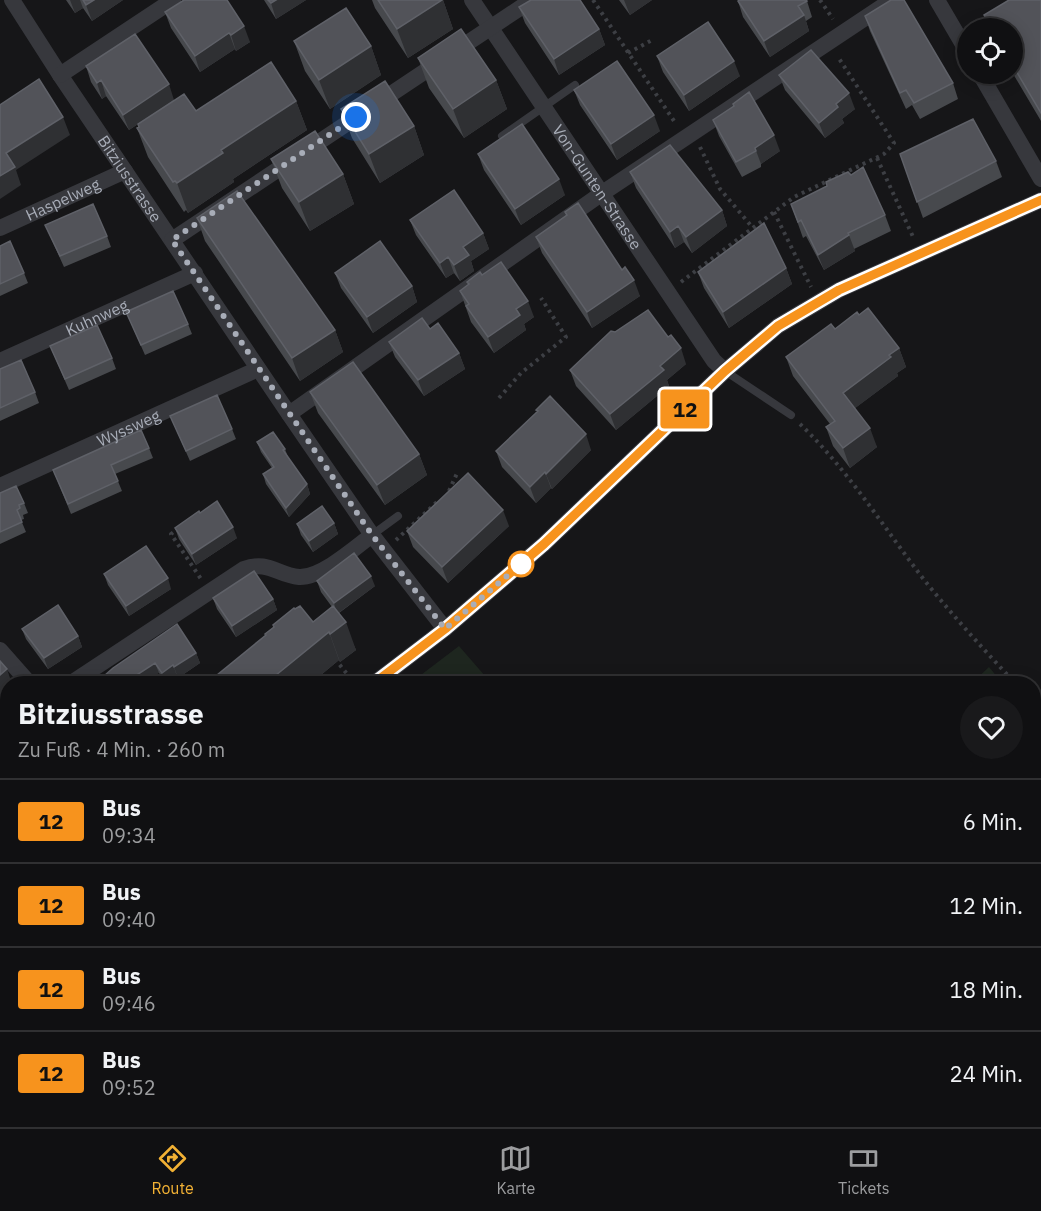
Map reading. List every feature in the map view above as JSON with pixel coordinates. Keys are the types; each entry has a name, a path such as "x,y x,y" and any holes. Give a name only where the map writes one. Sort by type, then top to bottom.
{"street":[{"name":"Bitziusstrasse","path":"12,0 124,171 372,535 445,629"},
{"path":"60,75 173,0"},
{"name":"Von-Gunten-Strasse","path":"472,0 714,361 725,371"},
{"path":"172,240 532,0"},
{"path":"289,414 601,194 892,0"},
{"path":"937,0 957,34"},
{"path":"986,84 1041,179"},
{"name":"Haspelweg","path":"0,228 124,171"},
{"path":"383,676 445,629 544,544 725,371 778,326 839,290 1041,200"},
{"name":"Kuhnweg","path":"0,361 195,273"},
{"name":"Wyssweg","path":"0,486 258,369"},
{"path":"82,676 250,566 264,565 300,577 317,573 372,535"},
{"path":"0,650 23,676"}],"lane":[{"path":"502,136 575,85"},
{"path":"725,371 791,415"},
{"path":"372,535 398,516"}],"path":[{"path":"593,0 628,53 689,136 720,189 753,228"},
{"path":"628,53 654,39"},
{"path":"681,282 794,197 877,158 894,143 829,42"},
{"path":"877,158 914,240"},
{"path":"774,212 812,288"},
{"path":"499,398 520,373 566,338 541,298"},
{"path":"791,415 837,463 925,580 967,632 1008,676"},
{"path":"394,543 450,490 458,471"},
{"path":"186,523 171,534 209,591"},
{"path":"329,652 349,676"}],"green space":[{"path":"459,646 485,676 420,676"},
{"path":"989,667 996,676 979,676"}],"building":[{"path":"83,0 94,0 86,5"},
{"path":"184,0 227,0 244,26 231,35 229,33 195,56 165,12"},
{"path":"378,0 442,0 397,29"},
{"path":"531,0 580,0 599,29 554,59 519,7"},
{"path":"739,0 807,1 798,6 804,15 764,41"},
{"path":"891,0 904,0 953,83 914,103 906,90 900,93 865,16"},
{"path":"1009,0 1041,0 1041,113 1023,83 1023,18 986,18 984,15"},
{"path":"346,8 371,46 319,80 294,41"},
{"path":"708,22 734,61 684,95 657,56"},
{"path":"461,29 496,80 453,109 418,58"},
{"path":"135,34 169,84 123,115 101,80 97,83 86,66"},
{"path":"811,50 849,93 836,104 838,107 819,123 779,75"},
{"path":"617,61 654,115 611,144 574,90"},
{"path":"271,62 296,101 221,150 223,153 177,183 173,182 137,128 138,124 184,94 196,111"},
{"path":"39,79 63,117 6,153 15,167 0,176 0,105"},
{"path":"385,81 414,126 369,154 341,109"},
{"path":"749,92 774,135 755,148 756,151 736,162 713,120 734,106 733,104"},
{"path":"973,119 996,161 917,202 900,154"},
{"path":"522,124 559,179 515,209 478,154"},
{"path":"315,131 343,174 299,202 271,159"},
{"path":"670,145 722,210 686,237 678,226 670,232 630,172"},
{"path":"863,167 885,215 848,233 849,235 818,255 801,220 798,222 791,204 827,186 826,182 848,172 851,175"},
{"path":"454,190 483,233 463,247 469,255 454,265 448,257 440,263 410,220"},
{"path":"237,191 335,330 292,358 197,218"},
{"path":"578,203 622,270 625,267 634,280 587,312 536,237 567,215 565,212"},
{"path":"93,204 107,236 60,256 45,225"},
{"path":"764,223 786,268 723,312 698,272"},
{"path":"10,241 24,273 0,284 0,246"},
{"path":"380,241 412,286 367,317 335,273"},
{"path":"501,262 528,301 516,309 520,315 488,337 466,306 469,304 460,291 480,272 482,275"},
{"path":"173,291 188,324 141,345 126,312"},
{"path":"868,308 899,348 889,355 891,357 843,393 870,428 843,448 826,427 835,421 786,357 831,324 835,329 857,312 859,315"},
{"path":"648,310 668,337 671,335 681,348 660,366 664,370 610,414 570,370 611,331 615,332"},
{"path":"422,318 430,329 438,323 459,353 418,380 389,342"},
{"path":"97,325 112,358 65,379 50,346"},
{"path":"21,360 35,392 0,408 0,369"},
{"path":"353,362 419,454 377,485 310,392"},
{"path":"217,395 232,429 186,451 170,416"},
{"path":"550,396 586,434 530,487 496,451 538,411 536,410"},
{"path":"141,430 149,448 111,465 118,481 68,504 53,470"},
{"path":"273,432 307,484 286,508 263,474 274,467 257,442"},
{"path":"468,473 503,510 442,567 407,531"},
{"path":"16,486 24,503 19,505 20,508 17,510 22,522 0,532 0,493"},
{"path":"217,501 233,527 192,554 175,528"},
{"path":"322,506 334,523 309,541 297,524"},
{"path":"146,546 168,578 126,606 104,574"},
{"path":"354,553 371,576 334,603 317,581"},
{"path":"254,571 273,599 232,626 213,598"},
{"path":"58,605 78,636 44,658 22,629"},
{"path":"300,606 313,622 333,606 346,622 330,634 329,632 275,676 216,676 266,635 274,627 273,625"},
{"path":"177,624 196,653 162,673 155,663 135,676 104,676"},
{"path":"0,661 7,669 0,675"}],"bus line":[{"name":"12","path":"383,676 445,629 544,544 725,371 778,326 839,290 1041,200"}],"route":[{"path":"356,117 172,240 372,535 445,629 521,564"}]}
